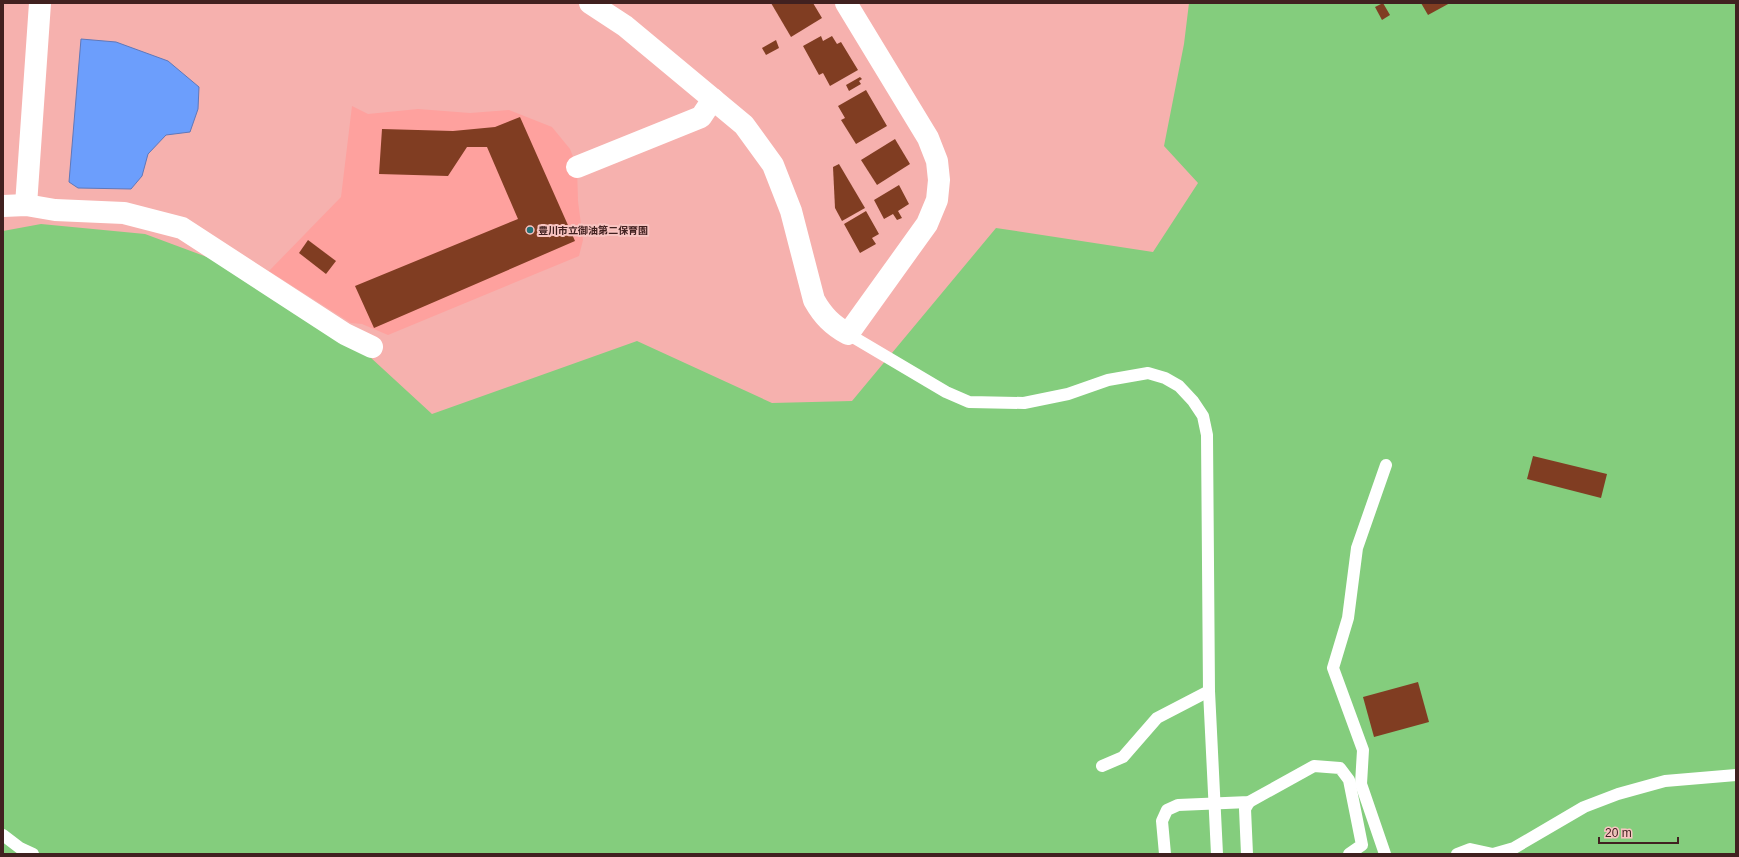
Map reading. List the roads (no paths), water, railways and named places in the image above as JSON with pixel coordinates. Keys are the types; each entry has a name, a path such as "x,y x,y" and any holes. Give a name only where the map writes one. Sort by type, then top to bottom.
{"street":[{"path":"26,205 40,3"},
{"path":"590,3 625,26 744,125 773,165 791,211 814,300 821,314 833,326 848,334 927,224 937,200 939,180 937,161 928,138 846,3"},
{"path":"577,167 701,117 713,99"},
{"path":"3,206 26,205 55,210 124,213 182,228 345,334 372,347"}],"lane":[{"path":"848,334 946,392 969,402 1024,403 1068,394 1108,380 1148,373 1165,378 1179,386 1193,400 1203,416 1207,435 1209,691 1217,854"},
{"path":"1385,854 1361,784 1363,750 1333,668 1348,618 1357,548 1386,465"},
{"path":"1102,766 1122,757 1157,718 1209,691"},
{"path":"1165,854 1162,820 1167,810 1178,805 1249,802 1314,766 1340,768 1349,780 1362,845 1349,854"},
{"path":"1457,854 1470,849 1493,854 1514,848 1584,807 1618,794 1665,781 1736,775"},
{"path":"1246,854 1245,810 1249,802"},
{"path":"3,835 20,848 33,854"}],"water":[{"path":"81,39 116,42 168,61 199,87 198,109 190,132 166,135 148,154 142,176 131,189 78,188 69,182"}],"place":[{"name":"豊川市立御油第二保育園","path":"530,230"}]}
